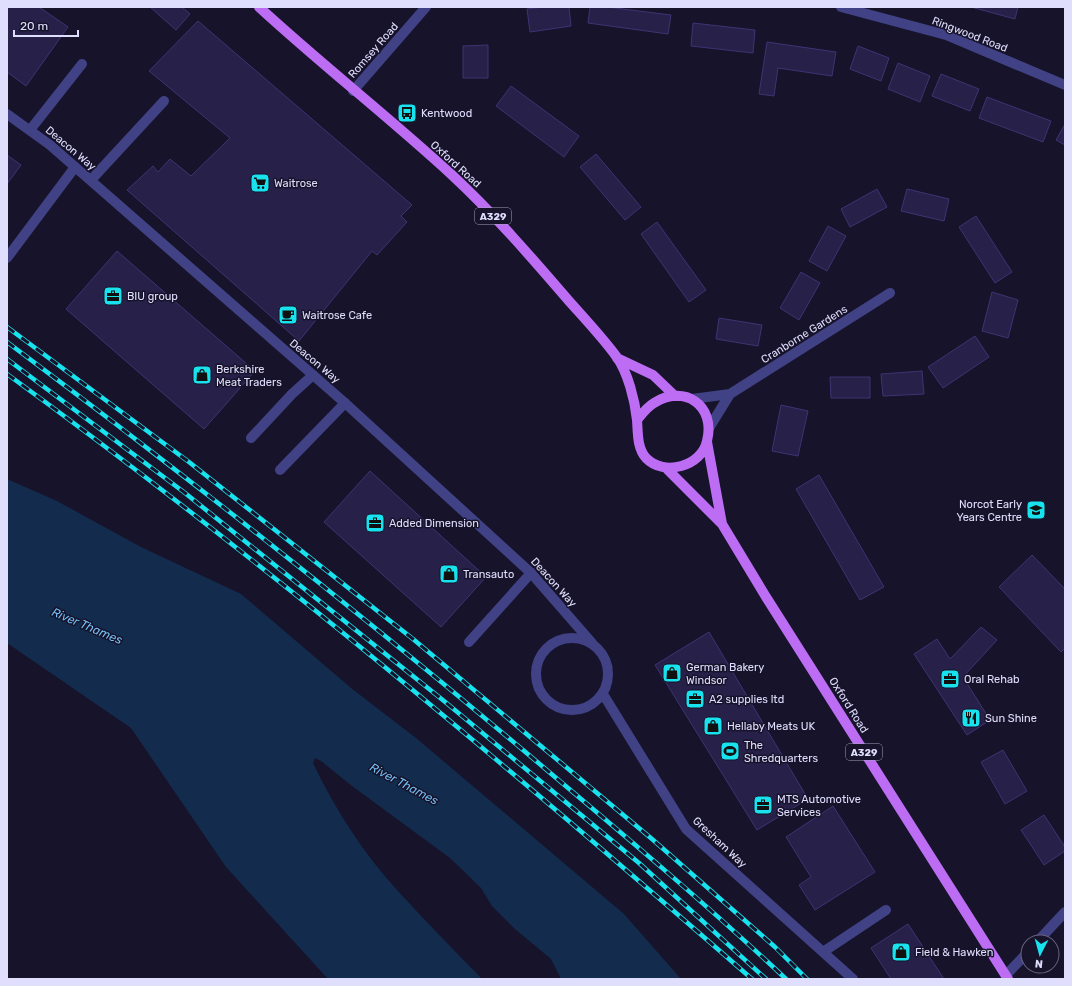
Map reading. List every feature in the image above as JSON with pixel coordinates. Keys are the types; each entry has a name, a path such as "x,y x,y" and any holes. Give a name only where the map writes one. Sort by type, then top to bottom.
{"main road":[{"name":"Oxford Road","path":"259,7 475,197 538,265 618,358 631,389 637,420"},
{"name":"Oxford Road","path":"618,358 653,375 675,396"},
{"path":"675,396 692,399 699,403 704,409 709,428 707,442 704,449 695,459 678,467 666,468 657,466 645,457 639,444 637,420 653,404 675,396"},
{"name":"Oxford Road","path":"707,442 722,524"},
{"name":"Oxford Road","path":"666,468 722,524 766,597 1007,977"}],"street":[{"name":"Romsey Road","path":"353,91 426,7"},
{"name":"Ringwood Road","path":"841,7 946,35 1065,85"},
{"path":"30,130 82,64"},
{"path":"91,180 164,101"},
{"name":"Deacon Way","path":"7,114 30,130 91,180 289,356 345,403 531,573 592,643 601,651 608,666 608,684 603,694"},
{"path":"7,258 75,166"},
{"name":"Cranborne Gardens","path":"692,399 730,394 890,293"},
{"path":"251,438 292,394 313,375"},
{"name":"Cranborne Gardens","path":"709,428 730,394"},
{"path":"280,470 345,403"},
{"path":"469,642 531,573"},
{"path":"592,643 581,638 568,638 556,641 546,648 539,658 536,670 536,682 540,693 549,702 559,708 571,711 583,709 594,704 603,694"},
{"name":"Gresham Way","path":"603,694 686,829 853,979"},
{"path":"823,952 886,910"},
{"path":"1044,934 1065,912"},
{"path":"1007,977 1020,962"}],"water":[{"name":"River Thames","path":"7,479 57,501 141,547 241,594 351,688 416,738 624,914 681,979 561,979 551,959 515,929 492,906 481,888 450,858 315,758 313,763 340,814 373,861 408,902 482,979 328,979 226,867 131,728 7,643"}],"building":[{"path":"7,7 39,7 68,27 26,86 7,72"},
{"path":"150,7 182,7 190,14 176,30"},
{"path":"569,7 571,26 530,32 527,9"},
{"path":"590,7 607,7 671,15 668,34 588,23"},
{"path":"971,7 1018,7 1015,19"},
{"name":"Waitrose","path":"198,21 412,205 401,216 407,222 377,255 372,251 299,341 127,190 153,166 158,172 170,159 191,176 230,138 149,71"},
{"path":"693,23 755,30 753,53 691,46"},
{"path":"767,42 836,52 832,76 778,68 774,96 759,94"},
{"path":"488,45 488,78 463,78 463,46"},
{"path":"858,46 889,58 881,81 850,69"},
{"path":"898,63 930,76 920,102 888,89"},
{"path":"941,74 979,89 970,111 932,96"},
{"path":"511,86 579,136 564,157 496,106"},
{"path":"987,97 1051,121 1043,142 979,118"},
{"path":"1065,124 1065,145 1056,140"},
{"path":"596,154 641,207 625,220 580,167"},
{"path":"7,155 21,165 7,184"},
{"path":"877,189 887,207 850,227 841,209"},
{"path":"907,189 949,199 944,221 901,211"},
{"path":"976,216 1012,272 995,283 959,227"},
{"path":"657,222 706,290 689,302 641,234"},
{"path":"828,226 846,236 827,271 809,261"},
{"path":"117,251 255,371 204,429 66,309"},
{"path":"801,272 820,283 799,320 780,308"},
{"path":"992,292 1018,300 1008,338 982,331"},
{"path":"719,318 762,325 758,346 716,339"},
{"path":"975,336 989,357 943,388 928,367"},
{"path":"922,371 924,394 883,396 881,374"},
{"path":"830,377 870,377 870,398 831,398"},
{"path":"781,405 808,411 798,456 772,451"},
{"path":"370,471 486,577 441,627 324,522"},
{"path":"819,475 884,587 860,600 796,489"},
{"path":"1032,555 1065,589 1065,648 1061,652 999,587"},
{"path":"981,627 997,640 963,677 990,720 967,735 914,654 937,639 950,659"},
{"path":"709,632 808,799 757,830 655,665"},
{"path":"1003,750 1027,791 1005,804 981,762"},
{"path":"833,806 875,872 815,910 799,885 811,877 786,837"},
{"path":"1044,815 1065,847 1065,851 1044,865 1021,830"},
{"path":"908,924 944,979 891,979 871,948"}],"railway":[{"path":"7,327 189,462 413,639 652,839 775,947 807,979"},
{"path":"7,342 203,491 460,697 722,920 786,979"},
{"path":"7,359 185,493 444,701 639,863 766,979"},
{"path":"7,374 199,518 386,668 570,822 752,979"}],"place":[{"name":"Kentwood","path":"407,113"},
{"name":"Waitrose","path":"260,183"},
{"name":"BIU group","path":"113,296"},
{"name":"Waitrose Cafe","path":"288,315"},
{"name":"Berkshire Meat Traders","path":"202,375"},
{"name":"Norcot Early Years Centre","path":"1036,510"},
{"name":"Added Dimension","path":"375,523"},
{"name":"Transauto","path":"449,574"},
{"name":"German Bakery Windsor","path":"672,673"},
{"name":"Oral Rehab","path":"950,679"},
{"name":"A2 supplies ltd","path":"695,699"},
{"name":"Sun Shine","path":"971,718"},
{"name":"Hellaby Meats UK","path":"713,726"},
{"name":"The Shredquarters","path":"730,751"},
{"name":"MTS Automotive Services","path":"763,805"},
{"name":"Field & Hawken","path":"901,952"}]}
